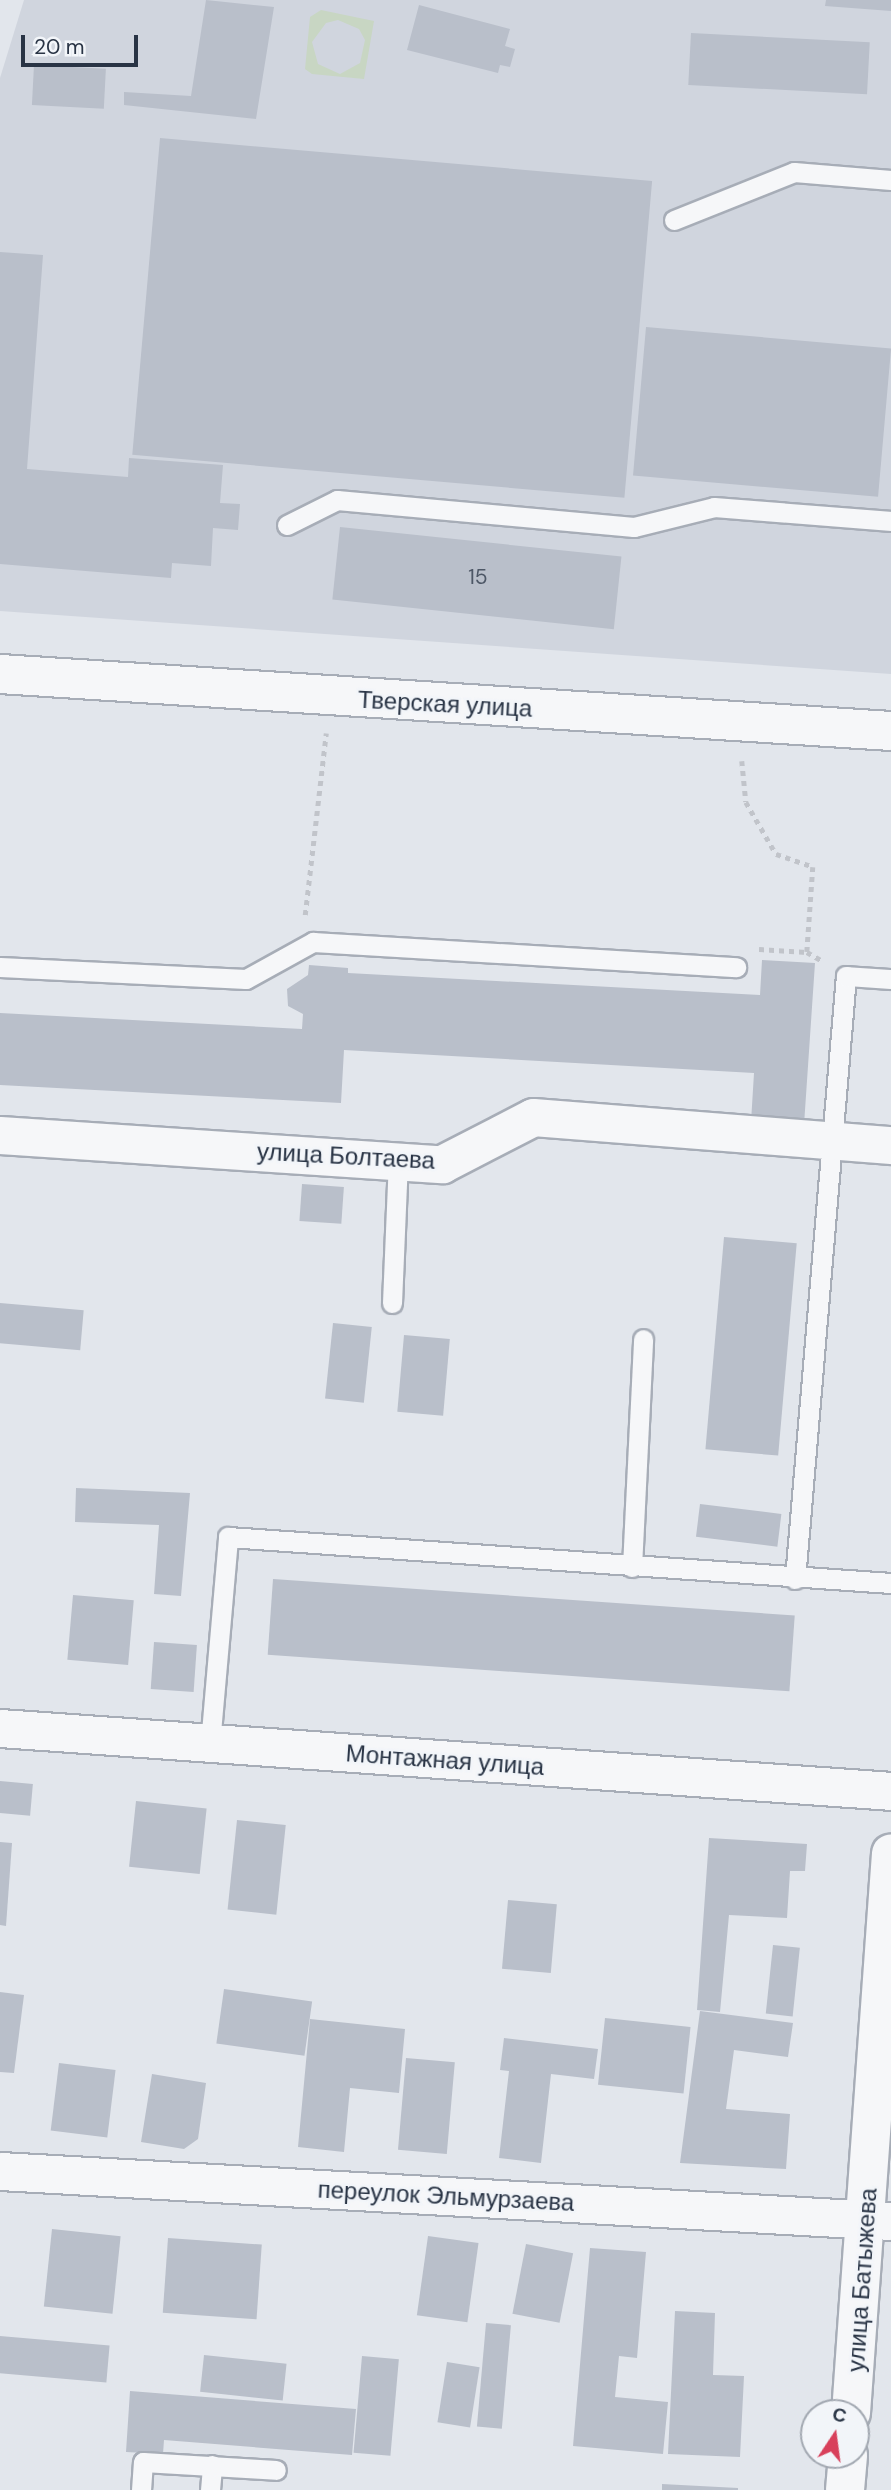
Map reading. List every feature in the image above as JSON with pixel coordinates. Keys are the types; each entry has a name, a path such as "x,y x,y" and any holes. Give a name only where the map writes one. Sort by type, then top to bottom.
{"street":[{"name":"Тверская улица","path":"0,674 335,698 891,732"},
{"name":"улица Болтаева","path":"0,1135 442,1164 533,1117 891,1145"},
{"name":"Монтажная улица","path":"0,1728 891,1791"},
{"name":"улица Батыжева","path":"853,2399 879,2220 891,1853"},
{"name":"переулок Эльмурзаева","path":"0,2171 879,2220"},
{"path":"845,2490 847,2469"}],"lane":[{"path":"674,220 794,172 891,180"},
{"path":"287,525 337,500 634,527 714,507 891,521"},
{"path":"0,967 246,979 313,942 736,967"},
{"path":"795,1579 846,976 891,979"},
{"path":"392,1303 398,1161"},
{"path":"632,1567 643,1339"},
{"path":"210,1744 228,1537 795,1579 891,1583"},
{"path":"141,2490 143,2462 276,2470"},
{"path":"210,2490 212,2465"}],"path":[{"path":"313,942 303,911 322,751 335,698"},
{"path":"738,721 746,802 776,855 813,867 807,952"},
{"path":"736,967 759,949 807,952 846,976"}],"shaded area":[{"path":"24,0 891,0 891,674 0,611 0,78"}],"green space":[{"path":"321,10 374,21 364,79 312,74 305,69 310,17","holes":["338,20 359,29 365,40 360,63 340,74 318,64 312,42 326,23"]}],"building":[{"path":"206,0 274,7 256,119 124,105 124,92 191,96"},
{"path":"826,0 891,0 891,11 825,6"},
{"path":"419,5 510,29 505,46 515,49 510,67 500,65 498,73 407,50"},
{"path":"691,33 870,42 867,94 688,85"},
{"path":"34,65 106,69 104,109 32,105"},
{"path":"160,138 652,181 624,498 132,455"},
{"path":"0,252 43,255 27,469 128,477 129,458 223,465 220,503 240,504 238,530 213,528 211,566 172,563 171,578 0,564"},
{"path":"646,327 891,348 878,497 633,475"},
{"path":"340,527 621,557 614,629 332,600"},
{"path":"762,960 815,963 804,1125 751,1122 754,1073 344,1050 341,1103 0,1085 0,1013 302,1029 303,1014 288,1006 287,989 308,975 309,965 348,968 348,973 760,995"},
{"path":"302,1184 344,1187 341,1224 299,1221"},
{"path":"724,1237 797,1243 778,1456 705,1449"},
{"path":"0,1303 84,1310 80,1350 0,1343"},
{"path":"333,1323 372,1327 364,1403 325,1399"},
{"path":"404,1335 450,1339 443,1416 397,1412"},
{"path":"76,1488 190,1493 181,1596 154,1594 159,1525 75,1522"},
{"path":"700,1504 781,1514 777,1547 696,1537"},
{"path":"273,1579 795,1615 789,1691 268,1655"},
{"path":"73,1595 134,1600 128,1665 67,1660"},
{"path":"154,1642 197,1645 194,1692 151,1689"},
{"path":"0,1781 33,1784 30,1816 0,1813"},
{"path":"136,1801 207,1808 200,1874 129,1867"},
{"path":"237,1820 286,1825 276,1915 228,1910"},
{"path":"709,1838 807,1844 805,1871 790,1871 787,1918 729,1915 720,2012 697,2010"},
{"path":"0,1842 12,1843 6,1926 0,1925"},
{"path":"508,1900 557,1904 551,1973 502,1969"},
{"path":"773,1945 800,1948 793,2016 766,2014"},
{"path":"224,1989 312,2001 304,2056 216,2043"},
{"path":"0,1992 24,1995 14,2073 0,2072"},
{"path":"700,2011 793,2023 788,2057 734,2050 726,2109 790,2114 786,2169 680,2163"},
{"path":"605,2018 691,2027 684,2094 598,2085"},
{"path":"310,2019 405,2029 399,2093 350,2088 344,2152 298,2147"},
{"path":"504,2038 598,2049 594,2079 551,2074 541,2163 499,2158 509,2071 500,2070"},
{"path":"406,2058 455,2062 447,2154 398,2150"},
{"path":"59,2063 116,2070 107,2137 51,2130"},
{"path":"152,2074 206,2083 198,2139 184,2149 141,2142"},
{"path":"52,2229 121,2236 112,2314 44,2307"},
{"path":"428,2236 479,2243 467,2322 417,2315"},
{"path":"168,2238 262,2245 257,2319 163,2313"},
{"path":"526,2244 573,2253 560,2323 512,2314"},
{"path":"590,2248 646,2252 637,2358 619,2356 615,2397 668,2402 663,2454 573,2446"},
{"path":"675,2311 715,2313 713,2375 744,2376 740,2457 668,2454"},
{"path":"486,2323 511,2325 502,2429 477,2427"},
{"path":"0,2336 110,2346 106,2382 0,2373"},
{"path":"204,2355 287,2364 283,2400 200,2392"},
{"path":"362,2356 399,2359 390,2456 354,2453"},
{"path":"447,2362 480,2367 470,2427 437,2422"},
{"path":"130,2391 356,2409 352,2455 164,2440 163,2454 126,2452"},
{"path":"662,2484 738,2488 738,2490 662,2490"}]}
